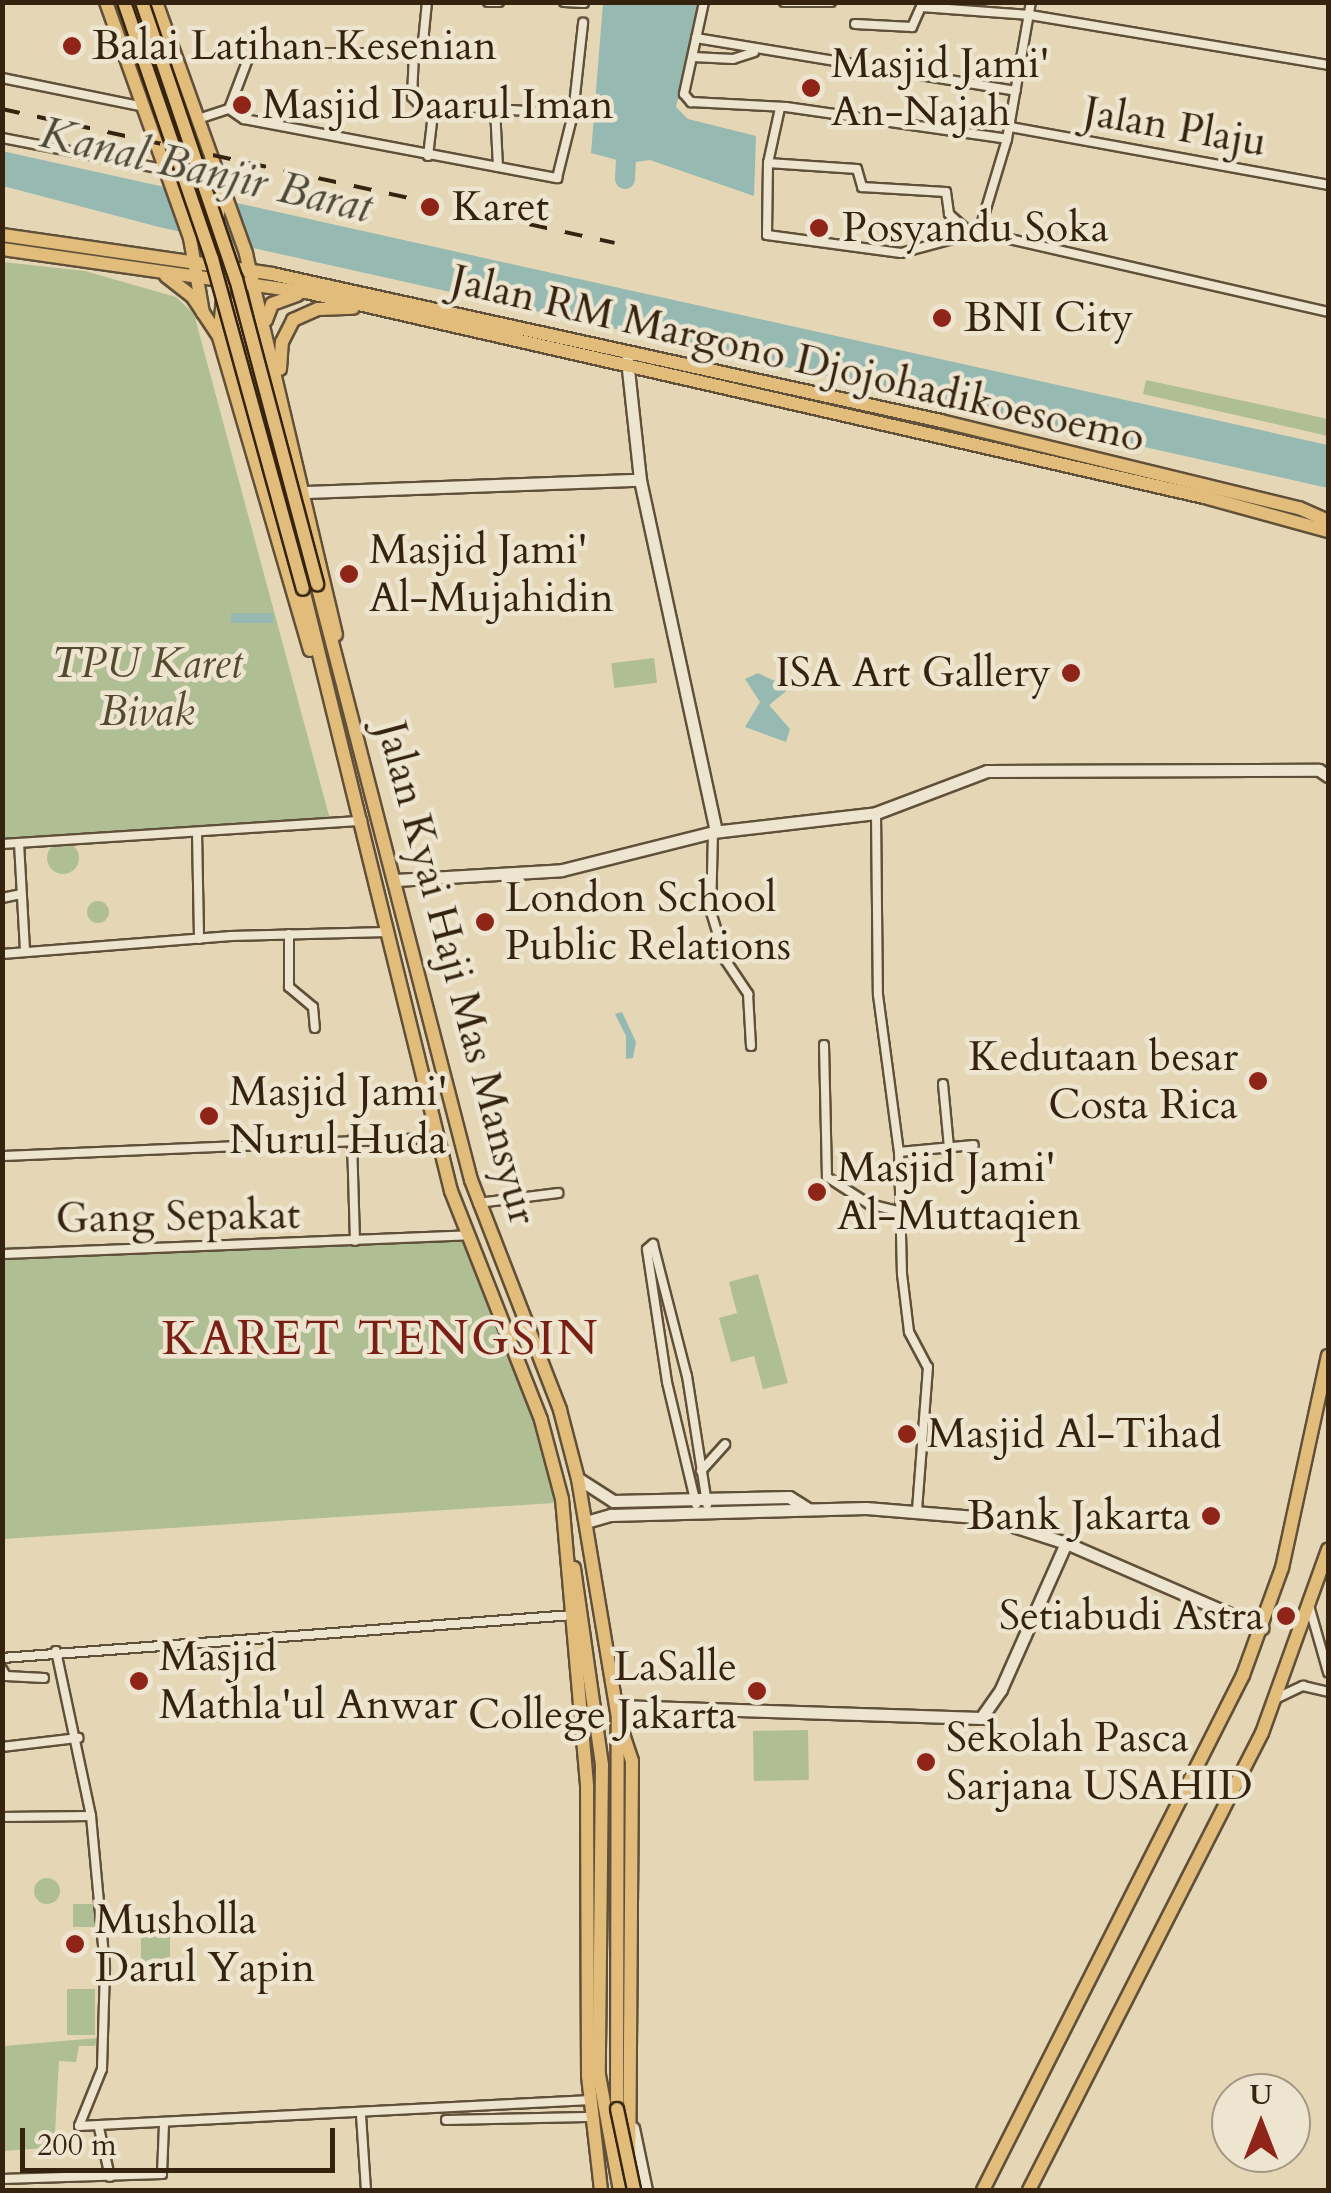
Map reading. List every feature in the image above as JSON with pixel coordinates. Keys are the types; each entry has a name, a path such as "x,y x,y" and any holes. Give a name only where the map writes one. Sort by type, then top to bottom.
{"main road":[{"path":"106,2 190,238 205,258"},
{"name":"Jalan Kyai Haji Mas Mansyur","path":"124,2 212,259 310,587 338,651"},
{"name":"Jalan Kyai Haji Mas Mansyur","path":"142,2 222,233 310,587 330,699"},
{"path":"156,2 201,118 226,200 198,278 203,312"},
{"path":"145,106 171,113 193,96"},
{"name":"Jalan Kyai Haji Mas Mansyur","path":"226,200 267,333 338,651 478,1203 560,1410 578,1478 618,1712 630,1743 634,1790 629,2104"},
{"name":"Jalan RM Margono Djojohadikoesoemo","path":"2,235 246,264 1297,518 1328,534"},
{"name":"Jalan RM Margono Djojohadikoesoemo","path":"2,249 306,292 628,358 1280,504 1328,521"},
{"name":"Jalan Kyai Haji Mas Mansyur","path":"246,264 229,282 218,302 218,336 239,421 330,699 437,1138 466,1235 540,1420 571,1550 572,1616 589,1829 589,2100 601,2190"},
{"path":"160,272 186,290 218,336"},
{"path":"239,421 245,401 232,333 245,323 267,333 272,304 306,292"},
{"path":"282,394 282,342 293,320 318,308 376,308"},
{"path":"983,2190 1262,1628 1307,1474 1328,1356"},
{"path":"571,1550 602,1764 599,2075 620,2190"},
{"path":"1029,2190 1276,1698 1328,1550"},
{"path":"618,1712 613,2076 632,2190"},
{"path":"629,2104 632,2190"}],"street":[{"path":"230,109 248,59 256,53 422,52 427,2"},
{"path":"488,2 499,2"},
{"path":"564,2 584,4"},
{"path":"704,2 684,94 691,102 780,108 1008,139"},
{"path":"784,2 831,2"},
{"path":"974,232 1008,139 1031,2"},
{"path":"855,24 910,28 920,7 1030,15 1328,66"},
{"path":"230,109 244,119 304,126 428,156 556,178 574,114 583,23"},
{"path":"696,38 754,52 1016,90"},
{"path":"692,57 733,59 754,52"},
{"path":"414,53 412,96 434,105 574,114"},
{"path":"2,78 145,106"},
{"path":"428,156 434,105"},
{"path":"495,108 498,167"},
{"path":"780,108 768,163 767,235 901,253 974,232"},
{"path":"201,118 230,109"},
{"name":"Jalan Plaju","path":"1010,127 1328,186"},
{"path":"2,138 169,174"},
{"path":"768,163 856,169 862,187 946,192 949,214 974,232 1328,312"},
{"path":"628,358 640,480 714,832 711,912 726,961 748,994 751,1046"},
{"path":"305,492 640,480"},
{"path":"1280,504 1297,518"},
{"path":"396,880 486,870 562,870 714,832 861,816 987,771 1325,770"},
{"path":"876,813 878,995 899,1152 909,1332 928,1367 917,1510"},
{"path":"2,844 362,821"},
{"path":"196,832 199,939"},
{"path":"18,843 25,952"},
{"path":"2,898 21,894"},
{"path":"2,954 199,939 387,932"},
{"path":"289,934 289,987 314,1006 315,1028"},
{"path":"824,1045 827,1177 869,1204 900,1212"},
{"path":"944,1084 949,1147"},
{"path":"2,1156 437,1138"},
{"path":"352,1140 355,1241"},
{"path":"899,1152 974,1144"},
{"path":"478,1203 558,1193"},
{"name":"Gang Sepakat","path":"2,1254 466,1235"},
{"path":"652,1244 663,1270 687,1376 704,1468 701,1506 667,1382 650,1272 652,1244"},
{"path":"650,1272 663,1270"},
{"path":"667,1382 687,1376"},
{"path":"678,1414 691,1410"},
{"path":"694,1476 724,1444"},
{"path":"578,1478 613,1501 917,1510 988,1518 1066,1543 1262,1628"},
{"path":"586,1522 701,1506"},
{"path":"618,1712 980,1718 1001,1689 1066,1543"},
{"path":"1310,1609 1328,1672"},
{"path":"2,1658 572,1616"},
{"path":"56,1652 78,1738 92,1816 105,2030 102,2069 79,2126 361,2115 589,2100"},
{"path":"2,1669 6,1676 44,1678"},
{"path":"1276,1698 1303,1686 1328,1692"},
{"path":"2,1748 78,1738"},
{"path":"2,1817 92,1816"},
{"name":"Jalan Kyai Haji Mas Mansyur","path":"629,2104 646,2190"},
{"path":"361,2115 366,2190"},
{"path":"446,2120 590,2117"},
{"path":"2,2180 166,2172 164,2124"},
{"path":"98,2128 110,2177"},
{"path":"124,2177 124,2190"}],"green space":[{"name":"TPU Karet Bivak","path":"3,262 85,271 176,297 194,314 331,823 3,839"},
{"path":"1146,380 1328,419 1328,436 1143,394"},
{"path":"654,658 657,683 614,688 611,663"},
{"path":"63,842 74,847 79,858 74,869 63,874 52,869 47,858 52,847"},
{"path":"98,901 106,904 106,920 98,923 90,920 87,912 90,904"},
{"path":"472,1233 546,1433 554,1503 3,1539 2,1247"},
{"path":"758,1274 788,1383 763,1389 754,1356 731,1362 719,1318 737,1313 729,1282"},
{"path":"808,1730 809,1780 754,1781 753,1731"},
{"path":"47,1878 56,1882 60,1891 56,1900 47,1904 38,1900 34,1891 38,1882"},
{"path":"73,1904 97,1904 97,1927 73,1927"},
{"path":"141,1923 170,1923 170,1964 141,1964"},
{"path":"67,1989 95,1989 95,2035 67,2035"},
{"path":"98,2038 95,2046 79,2046 76,2062 59,2061 55,2133 45,2148 3,2151 3,2046"}],"water":[{"path":"603,3 700,3 676,107 688,119 756,136 754,196 650,160 628,163 591,153"},
{"path":"2,151 1328,445 1328,488 159,227 3,186"},
{"path":"231,613 273,613 273,623 231,623"},
{"path":"758,673 790,688 769,705 790,729 786,742 745,727 760,702 745,679"},
{"path":"622,1012 636,1042 633,1058 626,1059 626,1036 615,1014"}],"waterway":[{"path":"625,179 627,136"}],"railway":[{"path":"2,109 615,243"}],"place":[{"name":"Balai Latihan Kesenian","path":"72,46"},
{"name":"Masjid Jami' An-Najah","path":"811,88"},
{"name":"Masjid Daarul Iman","path":"242,105"},
{"name":"Karet","path":"430,207"},
{"name":"Posyandu Soka","path":"819,228"},
{"name":"BNI City","path":"942,318"},
{"name":"Masjid Jami' Al-Mujahidin","path":"349,574"},
{"name":"ISA Art Gallery","path":"1071,673"},
{"name":"London School Public Relations","path":"485,922"},
{"name":"Kedutaan besar Costa Rica","path":"1258,1081"},
{"name":"Masjid Jami' Nurul Huda","path":"209,1116"},
{"name":"Masjid Jami' Al-Muttaqien","path":"817,1192"},
{"name":"Masjid Al-Tihad","path":"907,1434"},
{"name":"Bank Jakarta","path":"1211,1516"},
{"name":"Setiabudi Astra","path":"1286,1616"},
{"name":"Masjid Mathla'ul Anwar","path":"139,1681"},
{"name":"LaSalle College Jakarta","path":"757,1691"},
{"name":"Sekolah Pasca Sarjana USAHID","path":"926,1762"},
{"name":"Musholla Darul Yapin","path":"75,1944"}],"district":[{"name":"KARET TENGSIN","path":"381,1339"}],"water label":[{"name":"Kanal Banjir Barat","path":"206,170"}]}
